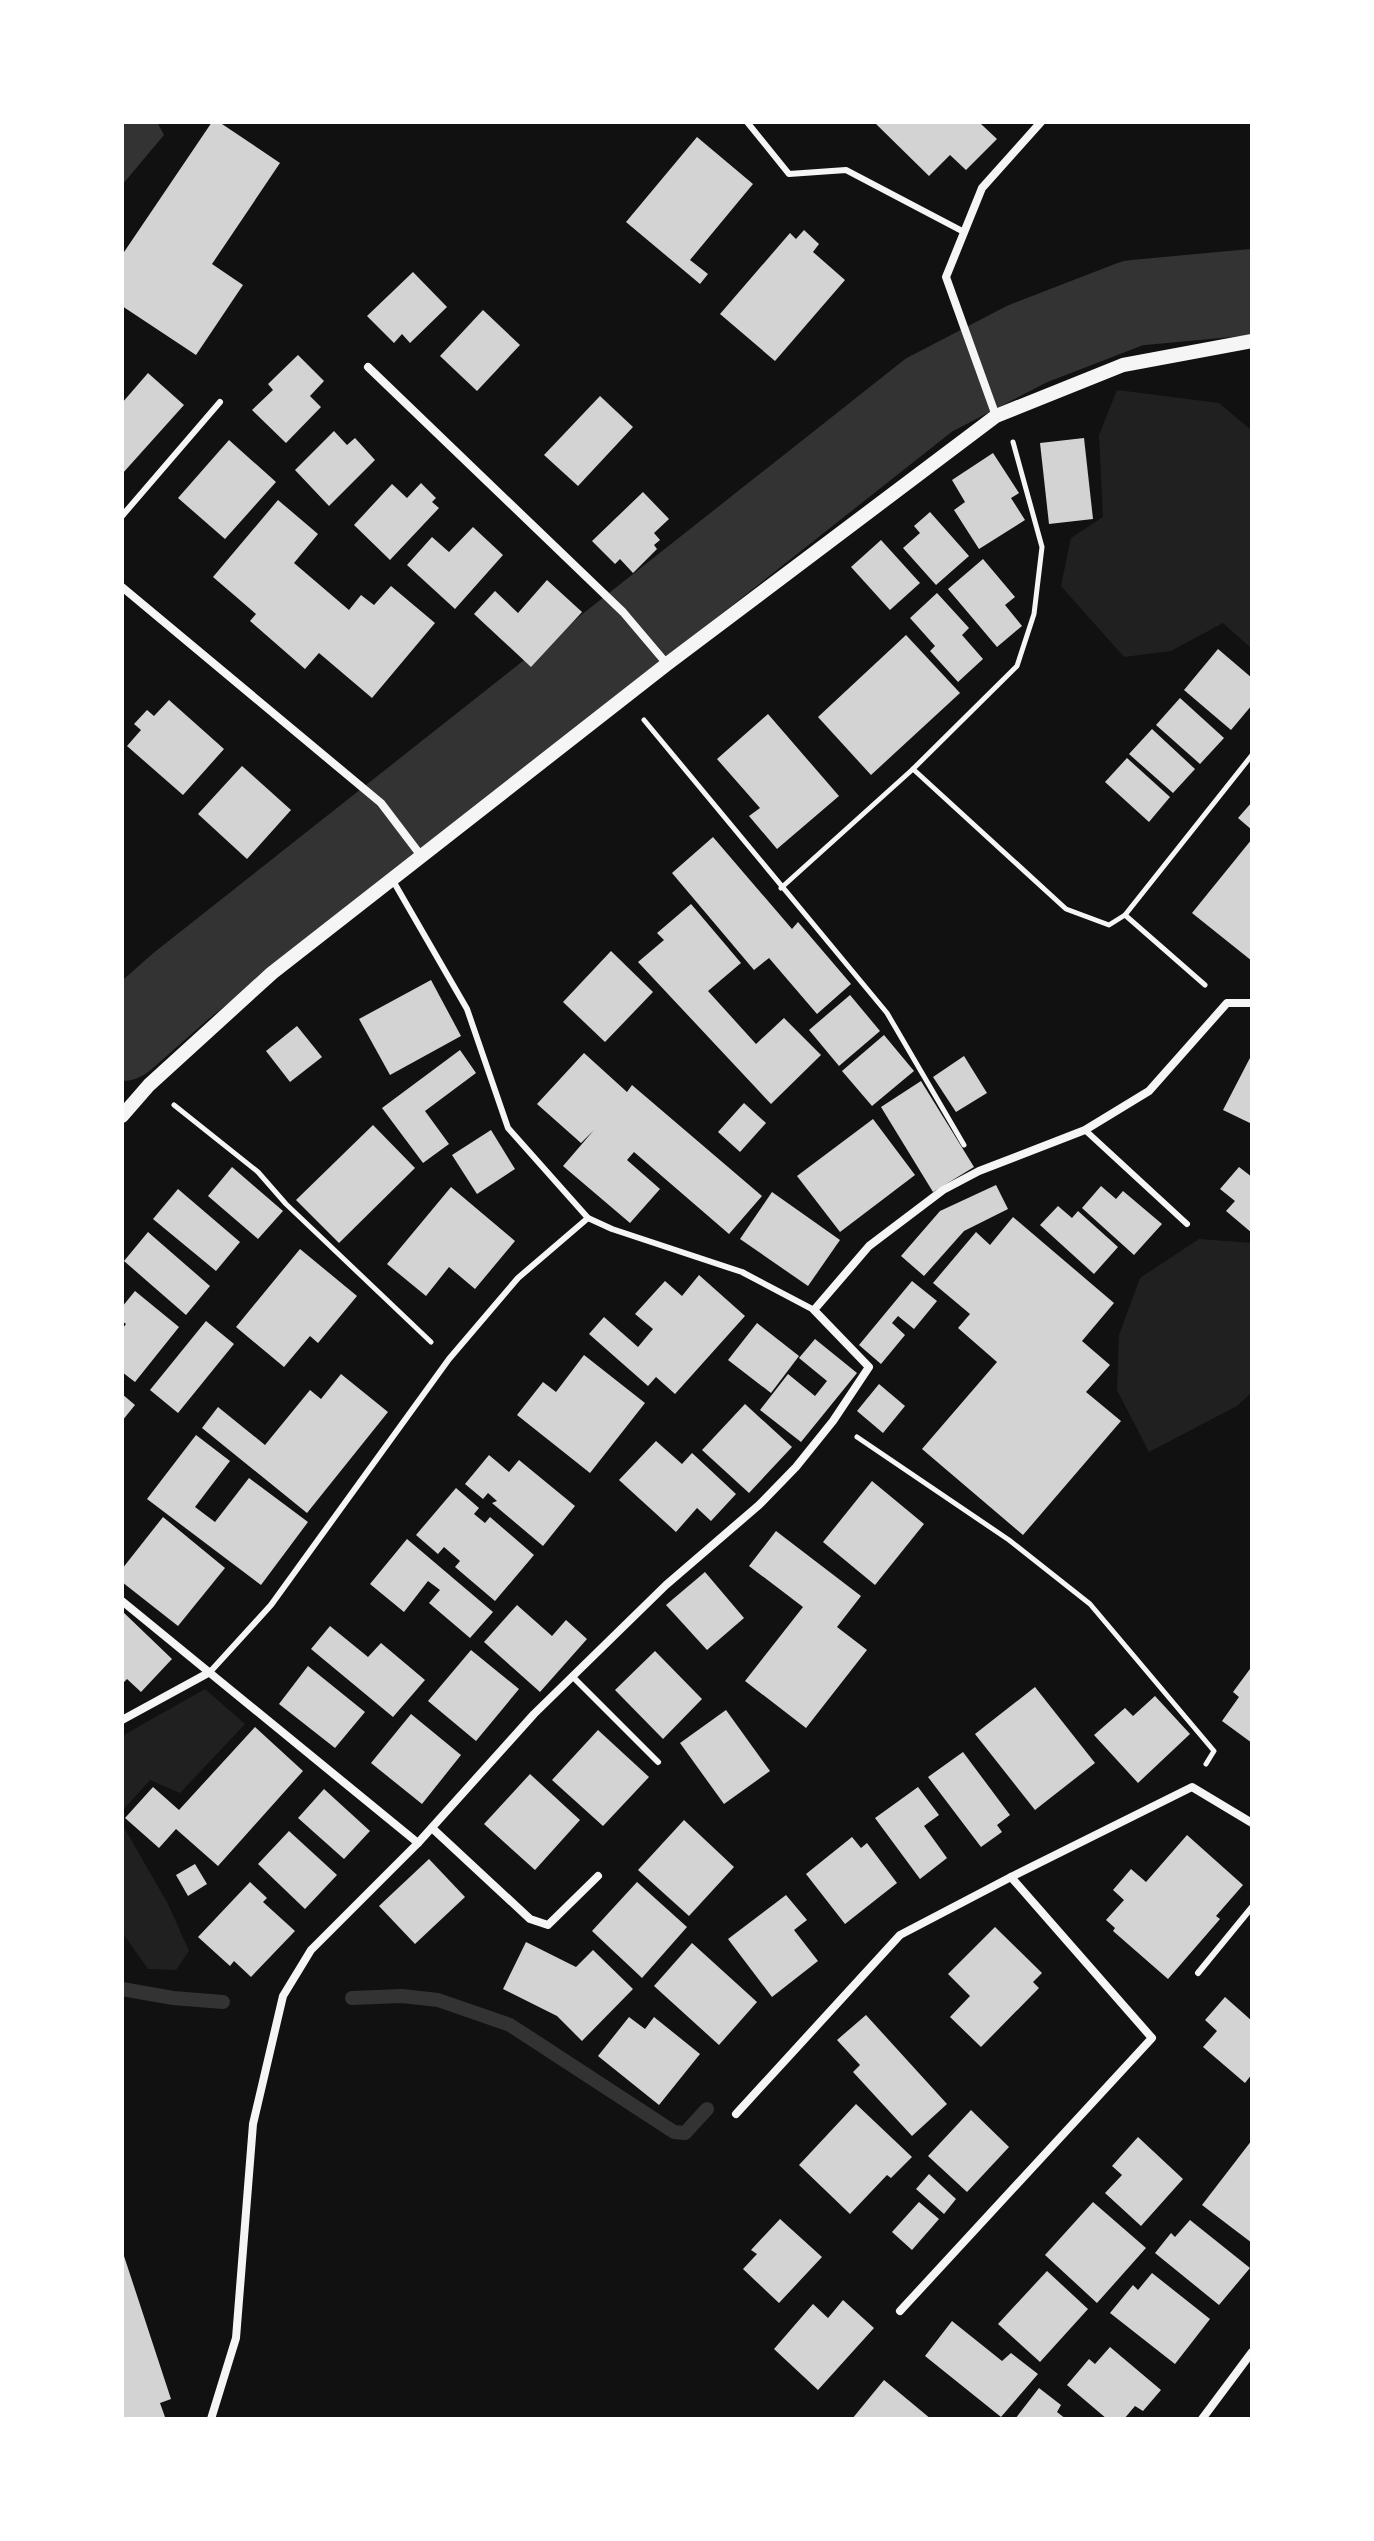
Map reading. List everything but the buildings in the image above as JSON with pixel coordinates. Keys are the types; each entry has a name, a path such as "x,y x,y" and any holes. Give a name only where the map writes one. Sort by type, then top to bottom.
{"street":[{"path":"1001,414 946,277 982,188 1041,122"},
{"path":"122,1116 149,1085 272,973 667,664 1001,414 1123,365 1252,341"},
{"path":"368,367 623,612 667,664"},
{"path":"122,587 381,803 422,857"},
{"path":"211,2419 236,2338 253,2124 283,1996 311,1950 418,1843 534,1714 666,1585 759,1505 796,1467 833,1421 869,1367 814,1310 869,1246 943,1190 979,1171 1085,1130 1149,1091 1227,1003 1252,1003"},
{"path":"122,1601 418,1843"},
{"path":"122,1720 210,1672"},
{"path":"736,2114 900,1935 1192,1787 1252,1823"},
{"path":"432,1828 530,1919 548,1925 598,1876"},
{"path":"900,2311 1152,2038 1011,1877"},
{"path":"1204,2418 1252,2352"}],"lane":[{"path":"747,122 789,174 846,170 964,232"},
{"path":"122,516 220,402"},
{"path":"392,878 467,1009 508,1128 588,1218 612,1229 742,1272 814,1310"},
{"path":"1085,1130 1187,1224"},
{"path":"210,1672 271,1605 449,1359 518,1278 588,1218"},
{"path":"572,1676 658,1762"},
{"path":"1198,1973 1252,1907"}],"path":[{"path":"781,888 913,769 1017,666 1034,614 1042,547 1001,414"},
{"path":"626,697 887,1013 979,1171"},
{"path":"913,769 1066,909 1109,925 1125,915 1252,755"},
{"path":"1125,915 1227,1003"},
{"path":"149,1085 258,1172 286,1204 449,1359"},
{"path":"833,1421 1009,1540 1090,1604 1214,1751 1192,1787"}],"shaded area":[{"path":"122,122 157,122 164,135 122,185"},
{"path":"1117,390 1219,403 1252,431 1252,649 1223,623 1171,651 1124,657 1061,586 1071,538 1103,517 1099,435"},
{"path":"1199,1239 1252,1243 1252,1392 1237,1406 1149,1452 1117,1390 1119,1335 1140,1278"},
{"path":"205,1689 245,1724 180,1793 150,1780 122,1811 122,1736"},
{"path":"122,1824 168,1904 189,1951 176,1970 148,1969 122,1932"}],"waterway":[{"path":"122,1038 181,986 929,395 1027,344 1133,303 1252,292"},
{"path":"122,1989 173,1998 223,2002"},
{"path":"352,1998 402,1996 438,2000 510,2025 674,2132 685,2133 707,2109"}]}
